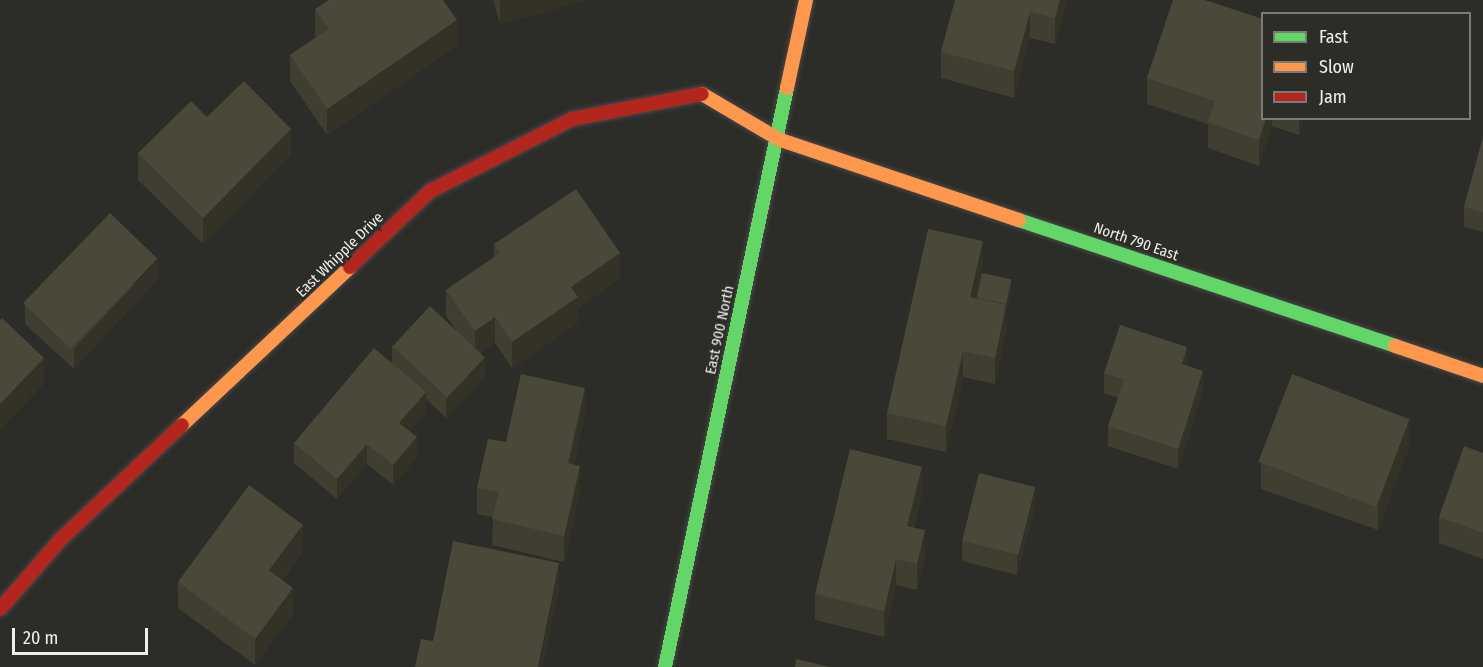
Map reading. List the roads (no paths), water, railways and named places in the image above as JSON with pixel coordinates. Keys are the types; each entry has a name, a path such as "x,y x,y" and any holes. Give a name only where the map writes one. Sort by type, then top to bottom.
{"street":[{"name":"East 900 North","path":"665,667 806,0"},
{"name":"East Whipple Drive","path":"0,609 60,539 430,191 572,119 705,93 778,139"},
{"name":"North 790 East","path":"778,139 1483,376"}]}
